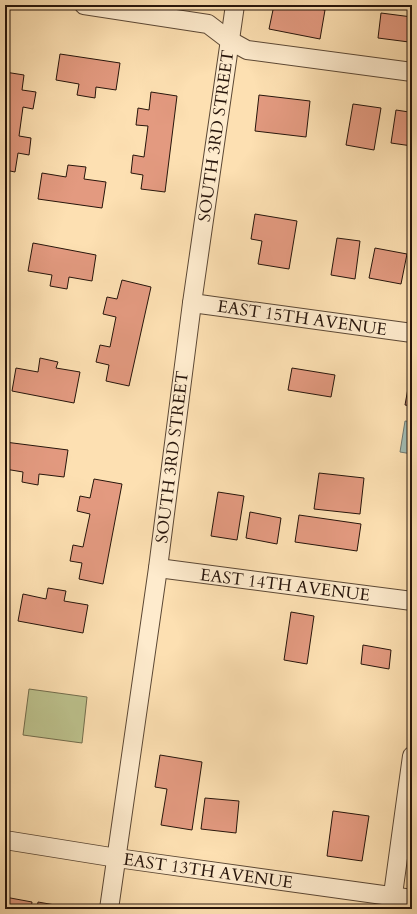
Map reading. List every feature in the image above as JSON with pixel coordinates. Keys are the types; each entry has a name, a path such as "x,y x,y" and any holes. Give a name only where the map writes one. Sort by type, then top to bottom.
{"street":[{"path":"84,5 208,24 229,40 247,50 412,72"},
{"name":"SOUTH 3RD STREET","path":"109,909 158,568 192,303 234,5"},
{"name":"EAST 15TH AVENUE","path":"192,303 412,333"},
{"name":"EAST 14TH AVENUE","path":"158,568 412,601"},
{"path":"392,903 412,756"},
{"name":"EAST 13TH AVENUE","path":"5,840 392,903 412,899"}],"green space":[{"path":"29,689 87,697 82,743 23,735"}],"water":[{"path":"405,421 412,422 412,454 400,452"}],"building":[{"path":"274,5 298,5 325,10 320,39 269,29"},
{"path":"381,13 412,17 409,42 378,38"},
{"path":"60,54 120,63 116,90 96,87 95,98 77,95 79,84 56,80"},
{"path":"5,72 24,75 22,90 36,92 33,109 23,107 19,136 31,138 29,155 18,153 15,172 5,170"},
{"path":"151,92 177,96 165,192 141,189 143,175 131,173 133,155 144,157 148,126 136,125 138,108 149,110"},
{"path":"259,95 310,101 306,137 255,131"},
{"path":"353,104 381,108 374,150 346,145"},
{"path":"409,109 412,109 412,146 391,143 396,110 409,112"},
{"path":"68,165 86,167 84,179 106,182 102,208 38,199 42,173 66,177"},
{"path":"255,214 297,221 289,269 258,264 262,241 251,239"},
{"path":"337,238 360,241 355,279 331,275"},
{"path":"33,243 96,255 92,281 69,277 67,289 50,286 52,275 28,271"},
{"path":"375,248 407,254 401,284 369,278"},
{"path":"122,280 151,287 129,386 106,381 109,365 96,362 100,345 110,347 116,317 103,314 107,297 117,299"},
{"path":"40,358 58,362 56,368 80,372 74,403 12,391 16,368 38,372"},
{"path":"412,366 412,406 405,405"},
{"path":"292,368 335,375 331,397 288,390"},
{"path":"5,442 68,450 64,477 39,474 38,485 22,482 23,472 5,469"},
{"path":"319,473 364,478 360,514 314,509"},
{"path":"94,479 122,484 103,584 79,579 82,563 70,561 73,545 83,547 90,514 77,511 80,496 90,498"},
{"path":"218,492 244,496 237,540 211,536"},
{"path":"250,512 281,518 277,544 246,538"},
{"path":"299,515 361,524 357,551 295,542"},
{"path":"48,588 66,591 64,601 88,605 83,633 18,621 23,594 46,599"},
{"path":"5,589 9,589 5,611"},
{"path":"291,612 314,616 307,664 284,660"},
{"path":"363,645 391,650 389,669 361,664"},
{"path":"160,755 202,762 192,830 161,825 167,789 155,787"},
{"path":"205,798 239,801 236,833 201,829"},
{"path":"333,811 369,816 362,861 327,856"},
{"path":"5,897 32,902 31,909 5,909"},
{"path":"38,902 72,908 72,909 37,909"}]}
